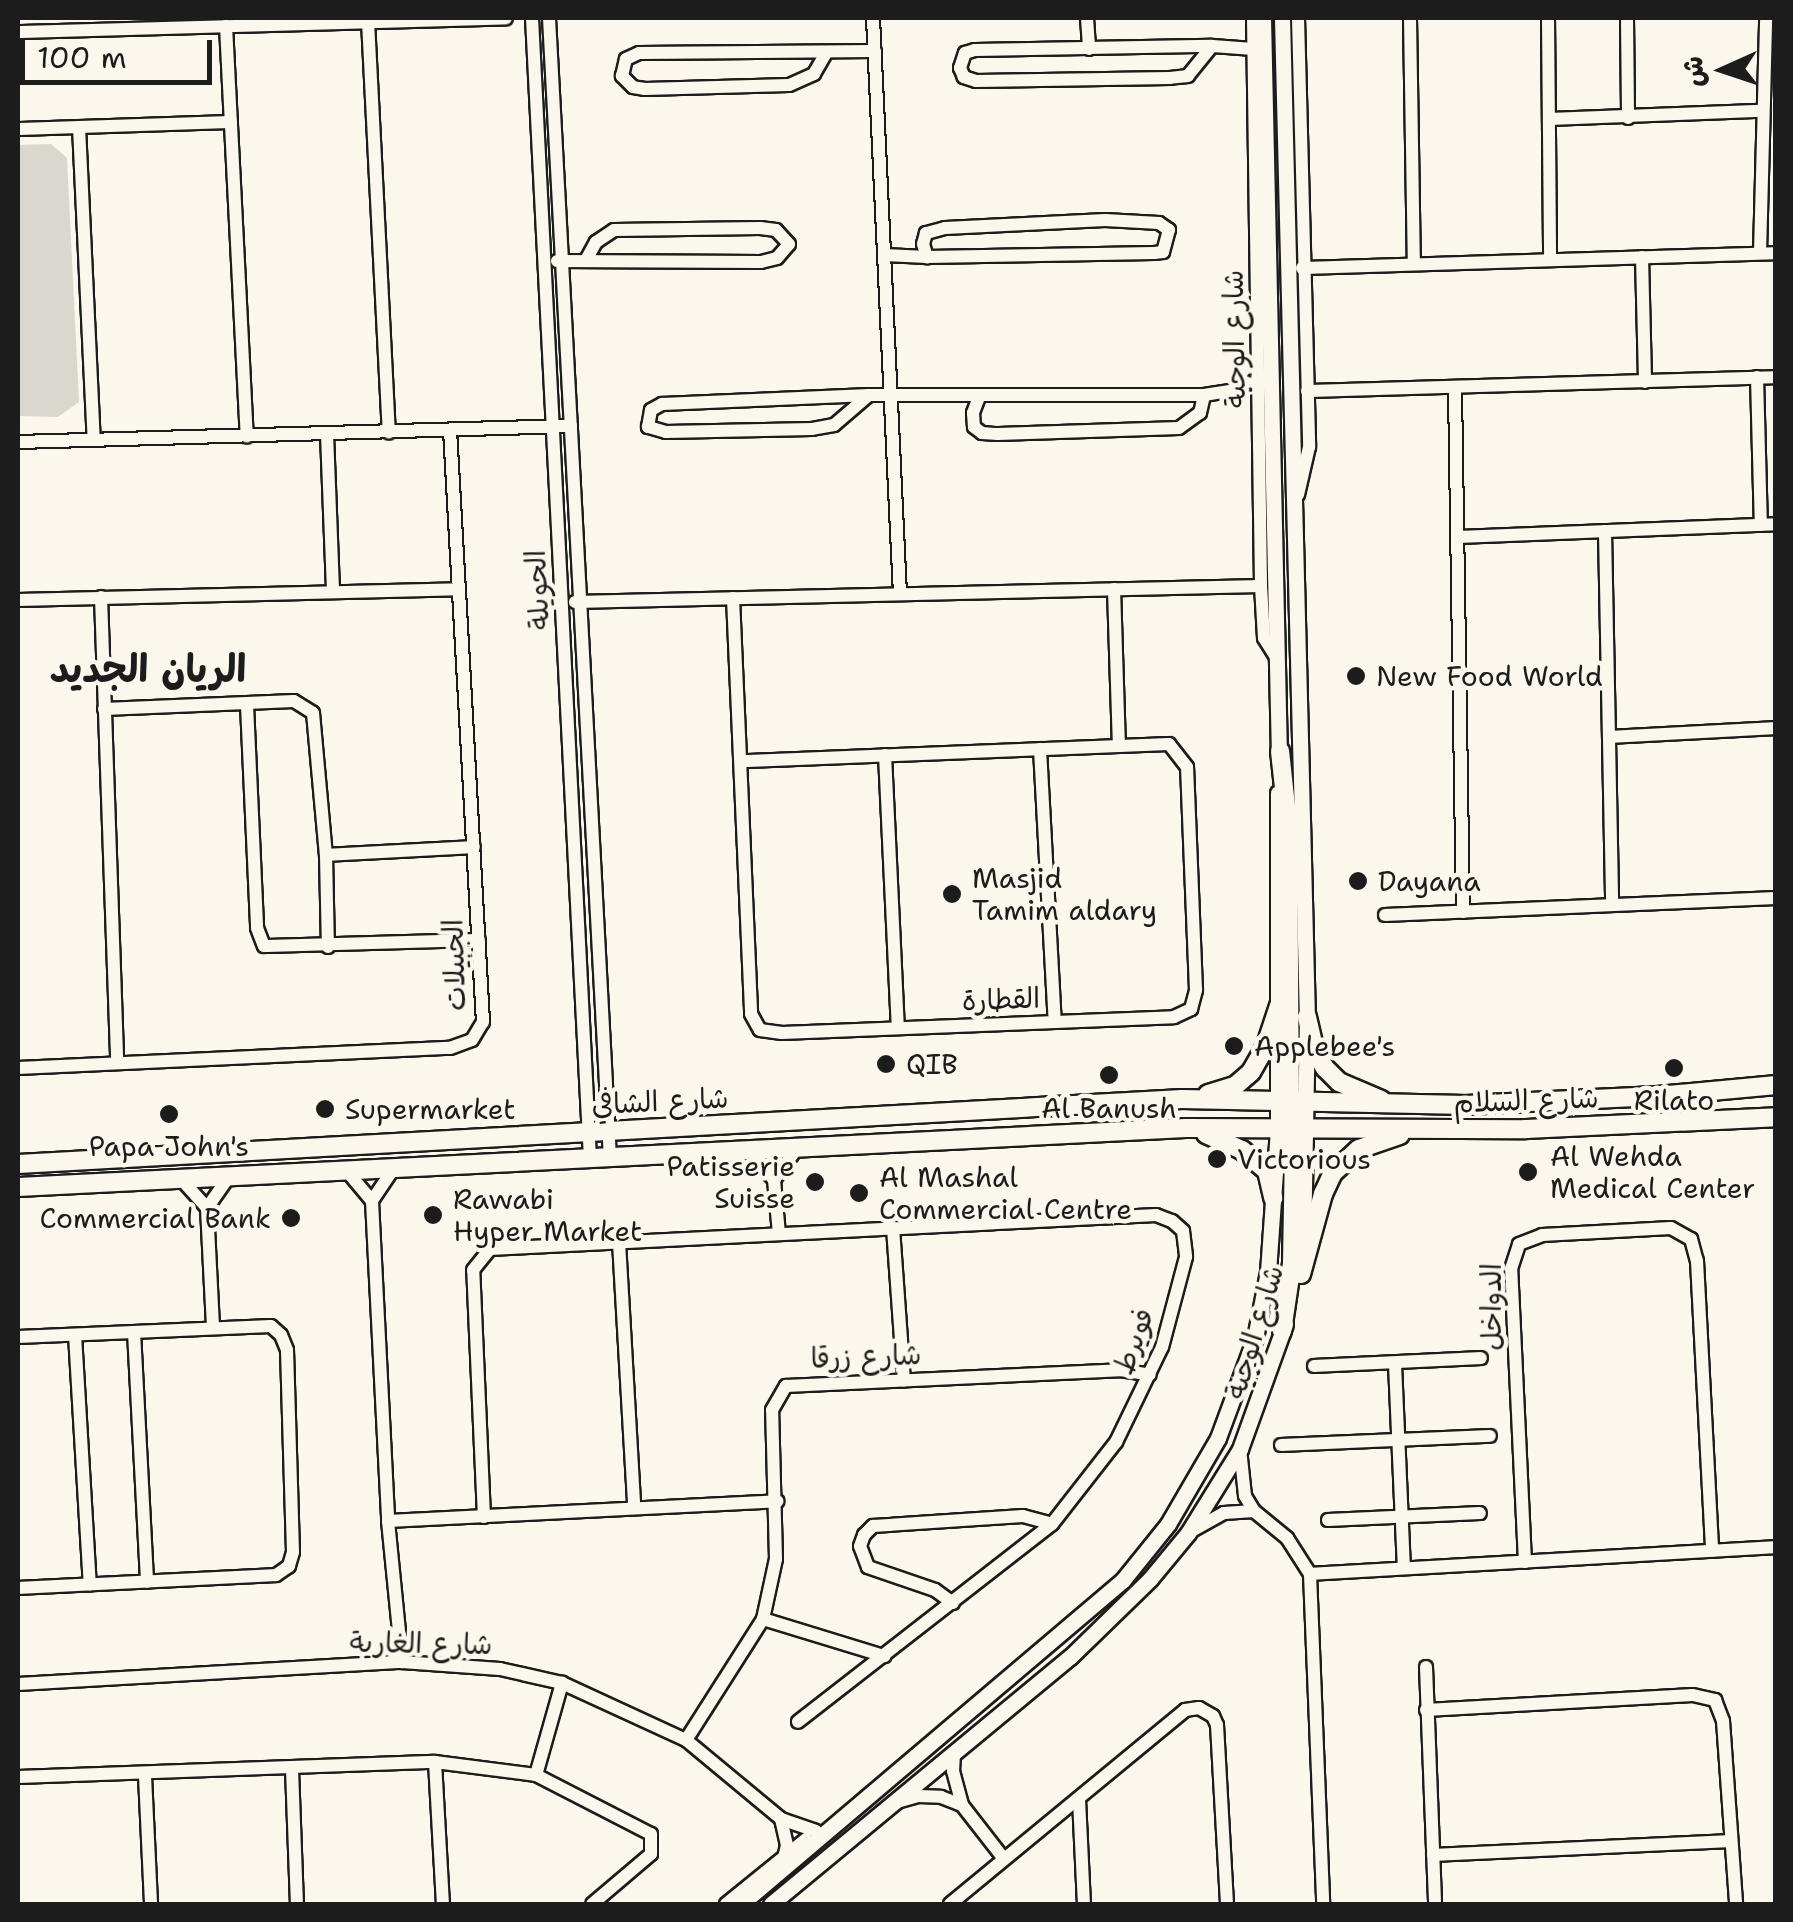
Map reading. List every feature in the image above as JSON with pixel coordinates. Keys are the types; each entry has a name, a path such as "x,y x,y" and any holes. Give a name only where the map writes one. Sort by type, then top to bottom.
{"main road":[{"path":"1280,751 1288,826 1292,1116 1292,1263 1282,1331"},
{"path":"1182,1099 1235,1086 1251,1072 1265,1048 1280,1003"},
{"path":"1306,1016 1315,1052 1339,1082 1396,1104"},
{"name":"شارع السلام","path":"1292,1116 1396,1104 1658,1096 1776,1085"},
{"name":"شارع الشافي","path":"18,1164 1182,1099 1292,1116"},
{"path":"1079,1134 1172,1120 1425,1113 1466,1104"},
{"name":"شارع الشافي","path":"18,1187 796,1150 1186,1128 1292,1116"},
{"name":"شارع السلام","path":"1292,1116 1411,1131 1776,1118"},
{"path":"1749,1120 1776,1133"},
{"path":"1186,1128 1219,1137 1250,1155 1267,1171 1273,1198"},
{"path":"1300,1274 1323,1194 1343,1161 1359,1149 1411,1131"}],"street":[{"path":"18,32 157,23 226,26 506,18"},
{"name":"الحويلة","path":"532,18 590,1160"},
{"name":"الحويلة","path":"550,18 610,1159"},
{"path":"873,18 900,594"},
{"path":"1086,18 1089,49"},
{"name":"شارع الوجبة","path":"1253,18 1261,586 1264,638 1276,657"},
{"name":"شارع الوجبة","path":"770,1904 1070,1658 1150,1579 1188,1534 1240,1450 1300,1274 1306,1206 1280,1003 1280,751 1263,18"},
{"name":"شارع الوجبة","path":"741,1904 1123,1580 1168,1524 1200,1473 1238,1390 1255,1338 1268,1272 1273,1198 1292,1116 1306,1016 1282,18"},
{"name":"شارع الوجبة","path":"1295,508 1309,447 1298,18"},
{"path":"1410,18 1414,264"},
{"path":"1548,18 1550,260"},
{"path":"1627,18 1628,118"},
{"path":"1760,253 1766,18"},
{"path":"368,21 388,432"},
{"path":"226,26 247,436"},
{"path":"1212,46 1188,76 1170,78 976,81 964,78 960,68 965,53 975,50 1212,46 1254,48"},
{"path":"826,53 814,74 789,85 645,88 633,87 622,76 626,59 640,53 875,51"},
{"path":"1549,119 1762,111"},
{"path":"18,129 231,122"},
{"path":"79,127 94,440"},
{"path":"884,255 927,257 1154,254 1162,252 1169,230 1159,222 1105,220 945,228 926,233 923,244 927,257"},
{"path":"545,262 761,262 777,258 790,244 776,230 760,228 614,230 596,242 586,260"},
{"path":"1302,268 1776,253"},
{"path":"1642,257 1645,382"},
{"path":"1306,391 1776,377"},
{"path":"868,395 834,426 666,432 648,428 651,410 662,404 868,395 1204,395 1226,393 1260,378"},
{"path":"1458,537 1769,525 1757,378"},
{"path":"1455,388 1463,912"},
{"path":"1226,393 1260,408"},
{"path":"979,398 972,413 974,426 982,433 998,434 1178,428 1200,414 1204,395"},
{"path":"18,442 571,426"},
{"name":"الجبيلات","path":"18,1068 450,1048 472,1040 483,1022 450,430"},
{"path":"327,434 333,590"},
{"path":"1605,531 1612,905"},
{"path":"563,602 1261,586"},
{"path":"1114,589 1119,746"},
{"path":"18,600 459,590"},
{"path":"101,596 117,1061"},
{"name":"القطارة","path":"734,598 741,761 752,1014 760,1030 1174,1017 1191,1010 1196,990 1187,767 1169,744 741,761"},
{"path":"104,709 294,702 312,714 326,855 328,947"},
{"path":"247,705 260,941 264,946 479,940"},
{"path":"1610,737 1776,728"},
{"path":"1040,750 1056,1022"},
{"path":"885,756 898,1028"},
{"path":"326,855 474,847"},
{"path":"576,882 595,882"},
{"path":"1384,915 1776,898"},
{"path":"774,1180 796,1150"},
{"path":"749,1152 774,1180 779,1234"},
{"path":"372,1201 395,1168"},
{"path":"346,1170 372,1201 388,1522 402,1662"},
{"path":"213,1328 207,1208 229,1176"},
{"path":"182,1179 207,1208"},
{"name":"فويرط","path":"484,1517 474,1270 479,1258 490,1249 1156,1215 1172,1222 1183,1231 1186,1256 1150,1375 1116,1442 1052,1524 798,1722"},
{"path":"894,1228 904,1381"},
{"name":"الدواخل","path":"1525,1562 1511,1270 1518,1244 1542,1235 1671,1228 1691,1239 1698,1261 1712,1551"},
{"path":"619,1242 634,1506"},
{"path":"18,1337 271,1326 281,1335 287,1350 294,1552 289,1566 276,1576 18,1588"},
{"path":"134,1332 147,1582"},
{"path":"75,1334 90,1585"},
{"path":"1314,1366 1482,1358"},
{"path":"1395,1364 1404,1567"},
{"name":"شارع زرقا","path":"686,1740 763,1619 776,1559 772,1410 779,1392 793,1384 1120,1370 1150,1375"},
{"path":"1280,1446 1490,1436"},
{"path":"1240,1450 1241,1482 1254,1511 1287,1538 1310,1574 1323,1904"},
{"path":"388,1522 777,1501"},
{"path":"1188,1534 1224,1513 1254,1511"},
{"path":"1328,1520 1480,1513"},
{"path":"953,1603 934,1590 868,1567 860,1546 864,1535 873,1526 1023,1516 1052,1524"},
{"path":"1310,1574 1776,1547"},
{"path":"763,1619 884,1656"},
{"name":"شارع الغارية","path":"18,1684 402,1662 500,1669 562,1683 686,1740 780,1819 816,1831"},
{"path":"1426,1666 1435,1904"},
{"path":"536,1775 562,1683"},
{"path":"1426,1710 1693,1694 1715,1700 1723,1720 1736,1904"},
{"path":"950,1904 1186,1710 1207,1710 1217,1725 1227,1904"},
{"name":"شارع الوجبة","path":"726,1904 939,1737"},
{"path":"954,1754 952,1771 962,1805 1004,1858"},
{"path":"436,1762 444,1904"},
{"path":"18,1777 145,1776 436,1762 536,1775 651,1834 651,1854 592,1904"},
{"path":"292,1769 297,1904"},
{"path":"145,1776 151,1904"},
{"path":"897,1803 930,1796 962,1805"},
{"path":"1079,1799 1084,1904"},
{"path":"780,1819 786,1831 784,1858"},
{"path":"1434,1855 1731,1841"}],"shaded area":[{"path":"51,144 67,158 79,402 58,417 18,416 18,145"}],"place":[{"name":"New Food World","path":"1356,676"},
{"name":"Dayana","path":"1358,881"},
{"name":"Masjid Tamim aldary","path":"952,894"},
{"name":"Applebee's","path":"1234,1046"},
{"name":"QIB","path":"886,1064"},
{"name":"Rilato","path":"1674,1068"},
{"name":"Al Banush","path":"1109,1075"},
{"name":"Supermarket","path":"325,1109"},
{"name":"Papa John's","path":"169,1114"},
{"name":"Victorious","path":"1217,1159"},
{"name":"Al Wehda Medical Center","path":"1528,1172"},
{"name":"Patisserie Suisse","path":"815,1182"},
{"name":"Al Mashal Commercial Centre","path":"859,1193"},
{"name":"Rawabi Hyper Market","path":"433,1215"},
{"name":"Commercial Bank","path":"291,1218"}],"district":[{"name":"الريان الجديد","path":"148,669"}]}
